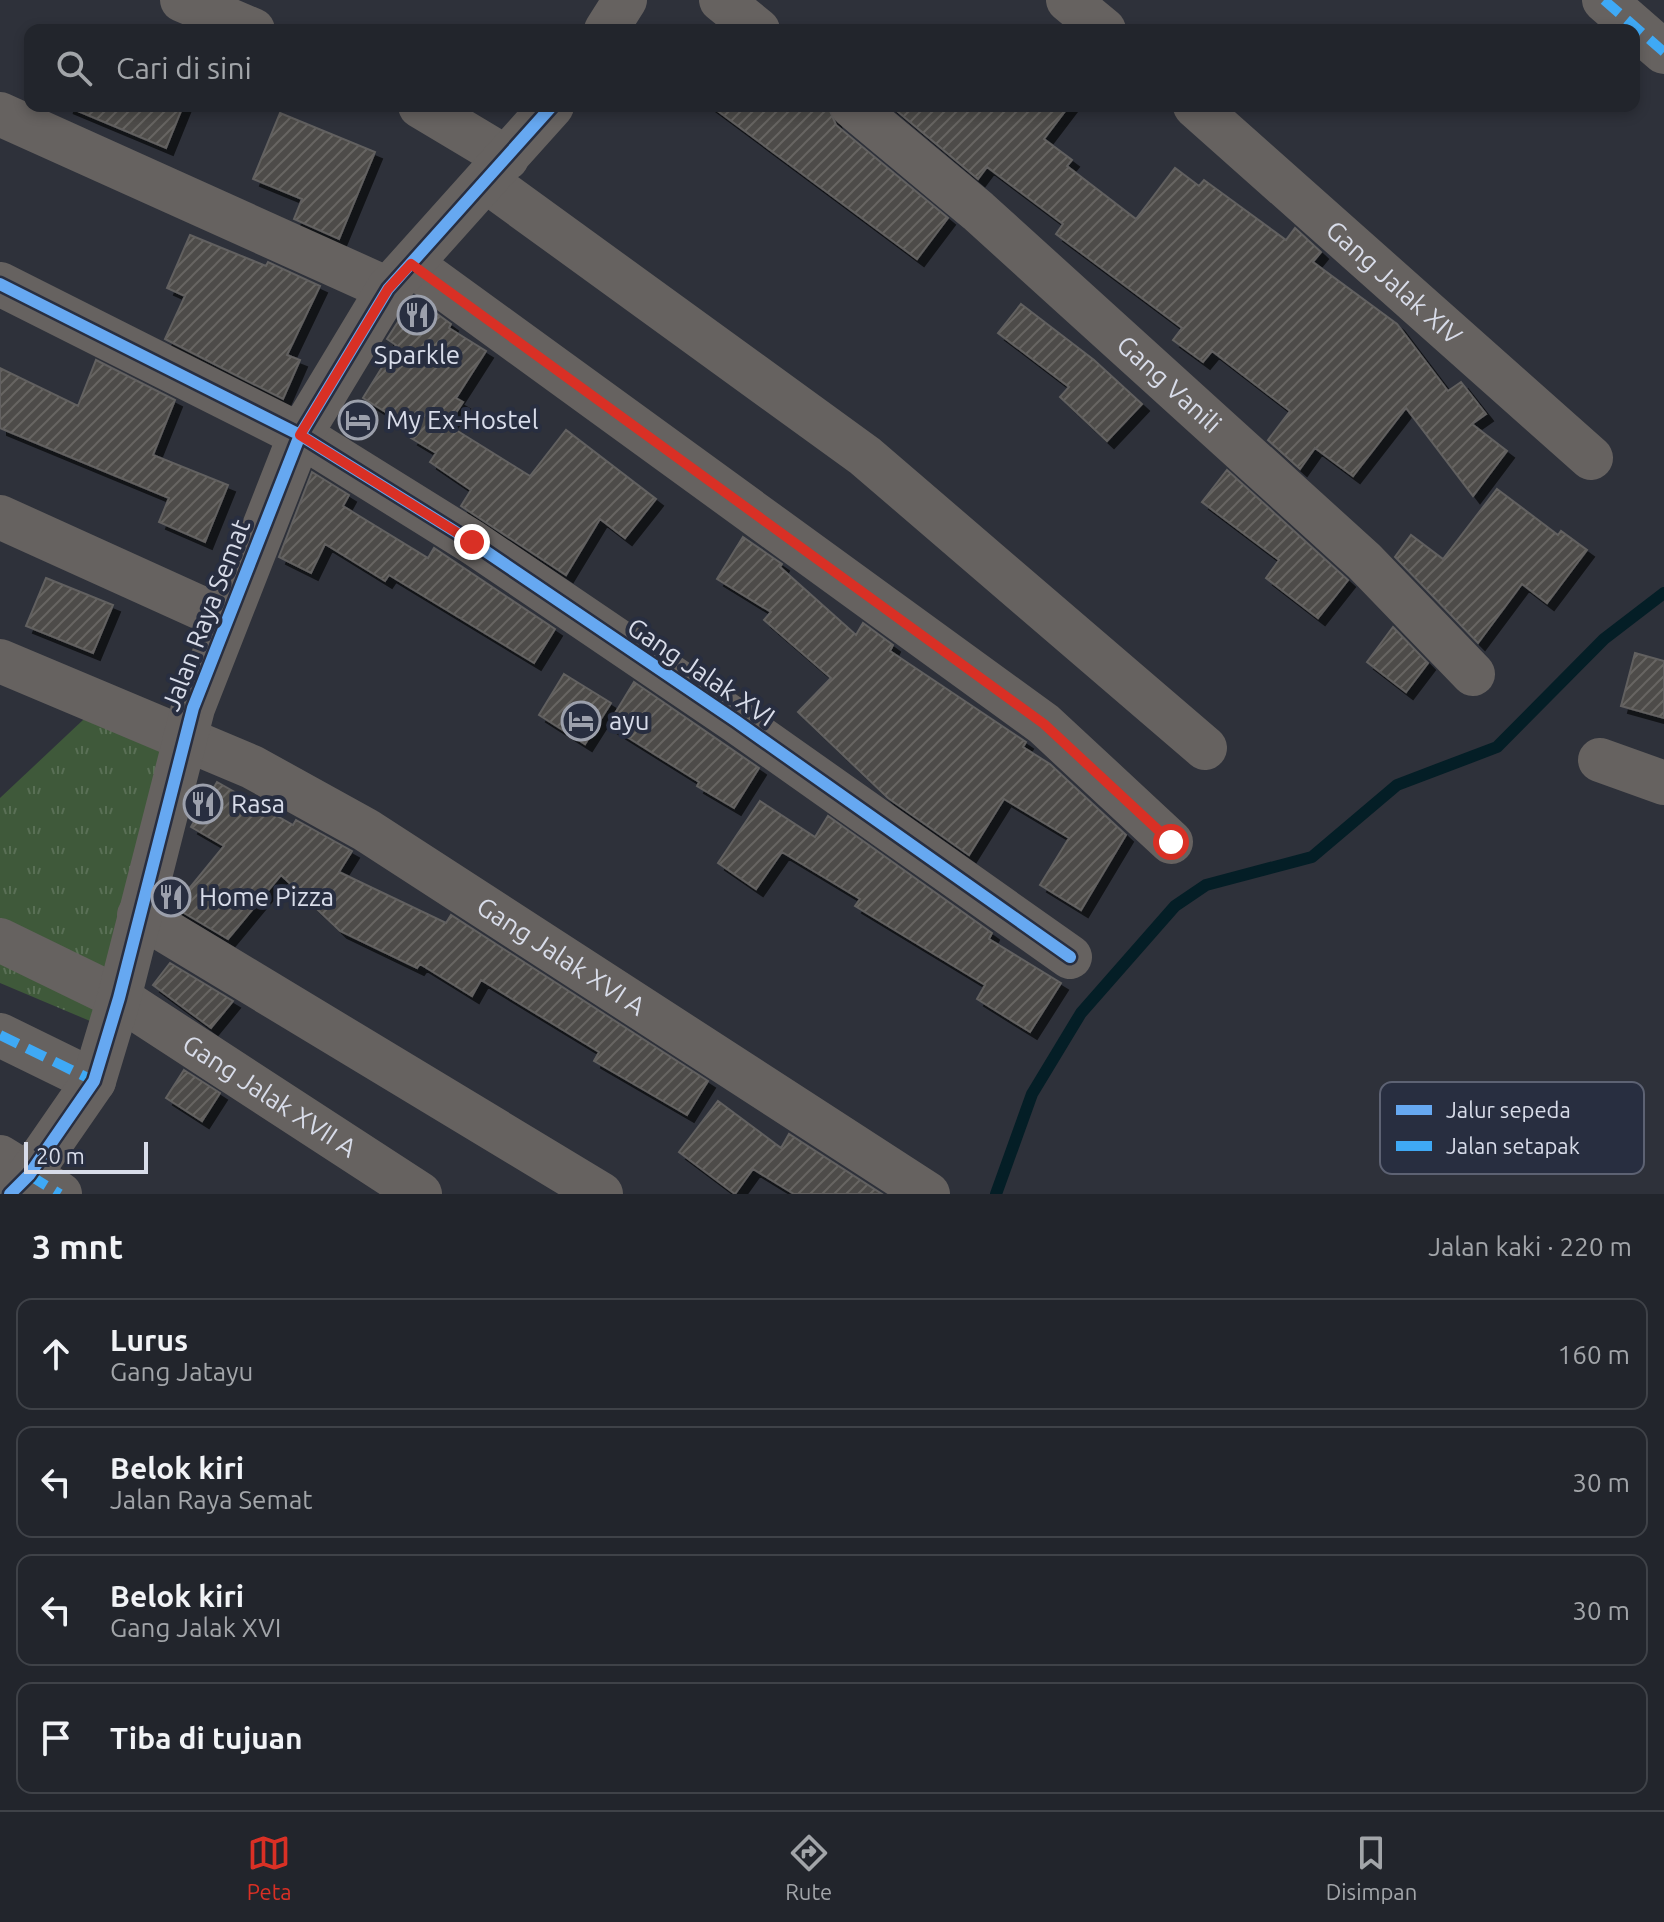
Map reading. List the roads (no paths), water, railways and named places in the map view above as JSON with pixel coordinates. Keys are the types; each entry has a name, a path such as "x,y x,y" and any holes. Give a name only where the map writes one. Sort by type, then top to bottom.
{"street":[{"path":"182,0 239,24"},
{"path":"610,24 625,0"},
{"path":"721,0 751,24"},
{"path":"1068,0 1097,24"},
{"path":"1604,0 1632,24"},
{"path":"1640,31 1664,52"},
{"path":"427,112 496,170 865,456 1205,748"},
{"name":"Jalan Raya Semat","path":"25,1180 94,1081 119,998 184,737 225,619 300,435 399,276 547,112"},
{"name":"Gang Vanili","path":"859,112 978,211 1388,582 1473,674"},
{"name":"Gang Jalak XIV","path":"1202,112 1591,458"},
{"path":"0,114 399,276 1044,724 1171,842"},
{"name":"Gang Jalak XVI","path":"0,284 300,435 485,550 736,721 1070,957"},
{"path":"0,517 225,619"},
{"name":"Gang Jalak XVI A","path":"0,661 252,767 366,830 928,1194"},
{"path":"1600,760 1664,783"},
{"path":"139,915 601,1194"},
{"name":"Gang Jalak XVII A","path":"0,940 119,998 420,1194"},
{"path":"0,1035 94,1081"}],"waterway":[{"path":"996,1194 1032,1094 1081,1013 1175,906 1206,885 1312,857 1397,785 1497,747 1604,639 1664,593"}],"place":[{"name":"Sparkle","path":"417,315"},
{"name":"My Ex-Hostel","path":"358,420"},
{"name":"ayu","path":"581,721"},
{"name":"Rasa","path":"203,804"},
{"name":"Home Pizza","path":"171,897"}]}
